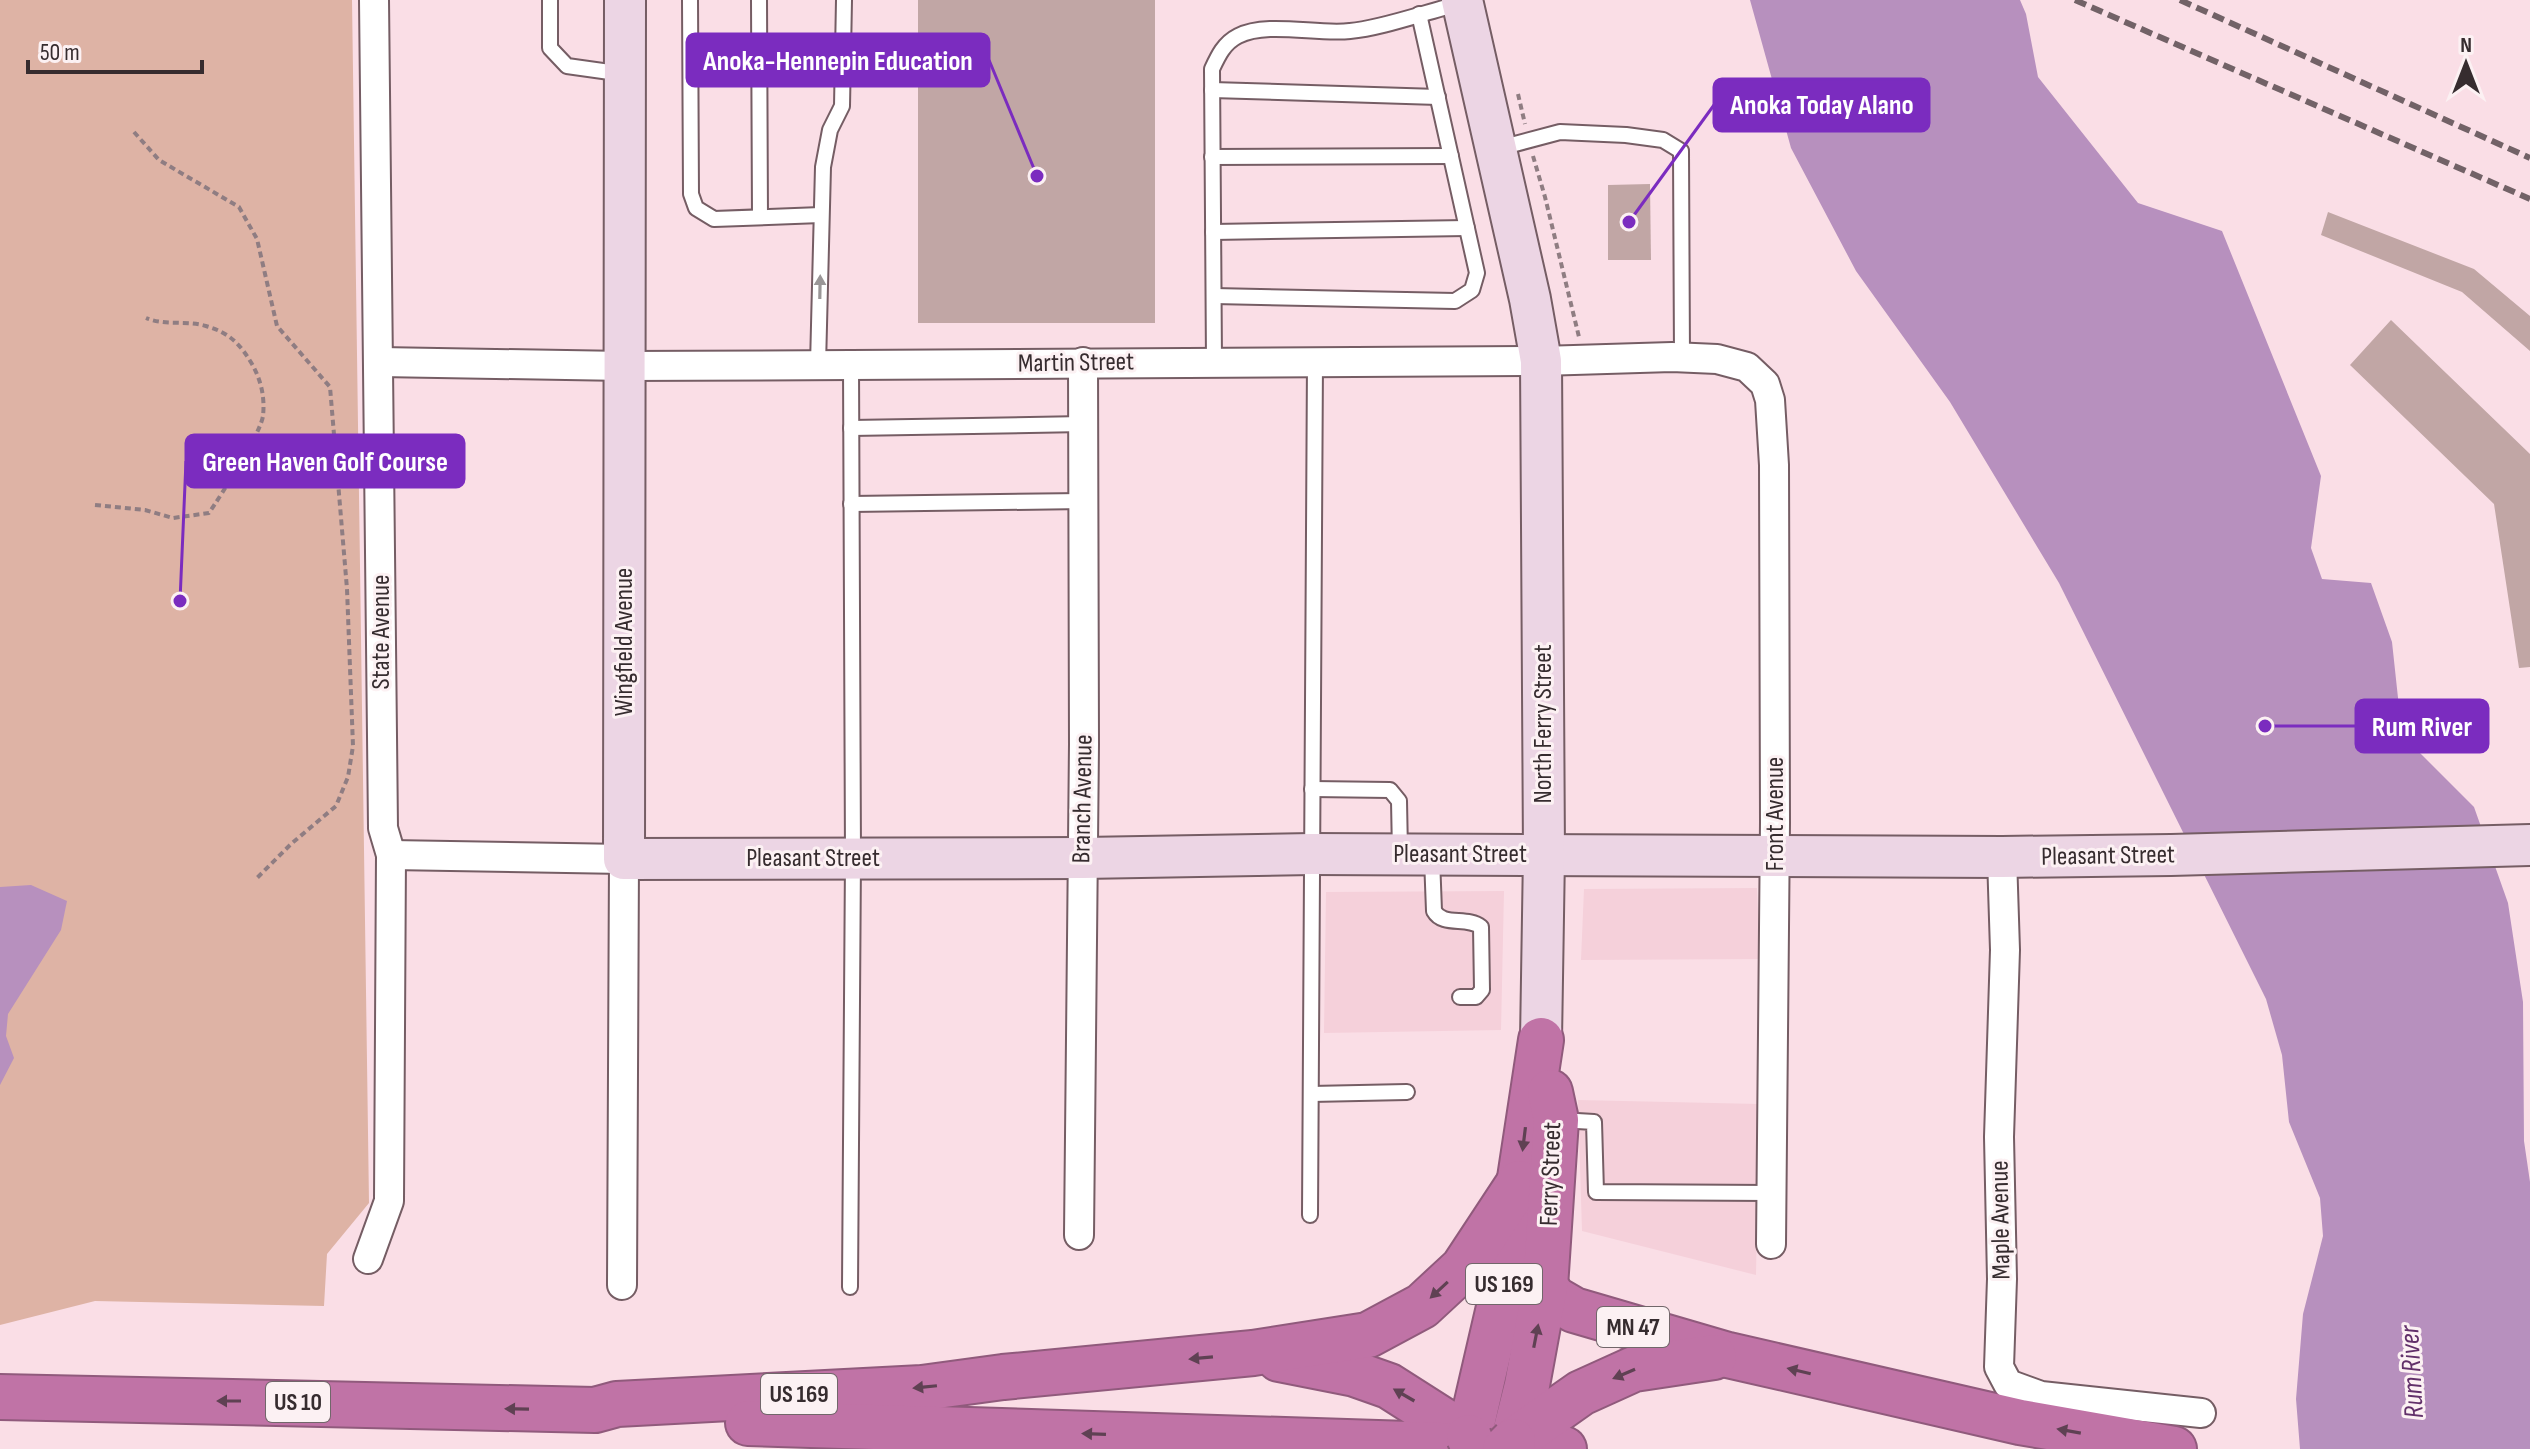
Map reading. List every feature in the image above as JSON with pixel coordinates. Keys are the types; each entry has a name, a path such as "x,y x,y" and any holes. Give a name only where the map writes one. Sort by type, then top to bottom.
{"highway":[{"name":"Ferry Street","path":"1490,1446 1527,1385 1545,1287 1556,1120 1541,1040"},
{"name":"North Ferry Street","path":"1490,1446 1482,1383 1503,1290 1541,1040"},
{"name":"US 169","path":"595,1410 617,1404 922,1388 1003,1377 1253,1353 1368,1335 1422,1306 1463,1268 1519,1183"},
{"name":"MN 47","path":"1545,1287 1555,1299 1574,1310 1728,1355 2020,1422 2174,1449"},
{"path":"1253,1353 1355,1374 1389,1386 1490,1446 1581,1393 1634,1369 1728,1355"},
{"name":"US 10","path":"0,1397 595,1410 615,1419 1564,1449"}],"street":[{"name":"State Avenue","path":"368,1259 389,1201 391,855 383,828 374,0"},
{"name":"Wingfield Avenue","path":"622,1285 625,0"},
{"name":"North Ferry Street","path":"1462,2 1538,335 1541,361 1544,854 1541,1040"},
{"name":"Martin Street","path":"380,362 624,366 1682,358 1717,359 1747,367 1765,384"},
{"name":"Branch Avenue","path":"1079,1235 1083,362"},
{"name":"Front Avenue","path":"1765,384 1770,400 1774,465 1775,856 1771,1244"},
{"name":"Pleasant Street","path":"391,855 624,859 1312,854 2002,857 2519,845"},
{"name":"Maple Avenue","path":"2002,857 2005,950 1999,1137 2002,1279 1999,1367 2008,1384 2041,1396 2201,1413"}],"lane":[{"path":"550,0 550,48 567,66 624,74"},
{"path":"690,0 691,194 696,208 714,219 821,215"},
{"path":"759,0 760,217"},
{"path":"818,365 823,167 830,130 842,106 844,0"},
{"path":"1214,362 1212,69 1220,53 1241,34 1265,30 1350,31 1462,2"},
{"path":"1214,296 1455,301 1472,290 1477,273 1419,14"},
{"path":"1212,90 1438,97"},
{"path":"1496,149 1560,132 1663,140 1681,151 1682,358"},
{"path":"1212,157 1451,156"},
{"path":"1213,232 1467,228"},
{"path":"1310,1215 1315,361"},
{"path":"850,1287 853,857 851,365"},
{"path":"851,428 1084,424"},
{"path":"851,504 1084,501"},
{"path":"1312,789 1390,790 1395,794 1437,917 1471,921 1481,927 1482,990 1476,997 1460,997"},
{"path":"1311,1094 1407,1092"},
{"path":"1556,1120 1594,1122 1596,1192 1771,1193"}],"path":[{"path":"134,132 159,160 239,207 257,239 277,326 330,387 346,573 353,746 348,777 336,806 257,878"},
{"path":"95,505 145,510 173,518 209,513 263,419 262,382 240,343 209,327 187,322 157,323 146,318"}],"shaded area":[{"path":"0,0 352,0 369,1203 327,1254 324,1306 95,1301 0,1325"},
{"path":"1757,888 1760,959 1581,960 1584,889"},
{"path":"1504,891 1501,1030 1324,1033 1326,892"},
{"path":"1578,1100 1759,1104 1756,1275 1582,1231"}],"water":[{"name":"Rum River","path":"1750,0 2020,0 2026,14 2038,77 2138,203 2222,231 2321,476 2311,548 2322,579 2371,583 2392,642 2402,735 2474,807 2508,903 2523,1002 2524,1141 2530,1182 2530,1449 2300,1449 2296,1399 2303,1314 2323,1236 2320,1198 2289,1122 2282,1055 2266,999 2059,583 1950,402 1856,271 1791,148"},
{"path":"31,885 67,901 61,930 8,1014 6,1036 14,1058 0,1085 0,887"}],"building":[{"path":"918,0 1155,0 1155,323 918,323"},
{"path":"1650,184 1651,260 1608,260 1608,185"},
{"path":"2328,212 2474,269 2530,316 2530,351 2462,292 2321,235"},
{"path":"2391,320 2530,454 2530,667 2519,668 2494,504 2350,365"}],"railway":[{"path":"2075,0 2530,199"},
{"path":"2180,0 2530,158"}],"place":[{"name":"Anoka-Hennepin Education","path":"1037,176"},
{"name":"Anoka Today Alano","path":"1629,222"},
{"name":"Green Haven Golf Course","path":"180,601"},
{"name":"Rum River","path":"2265,726"}]}
